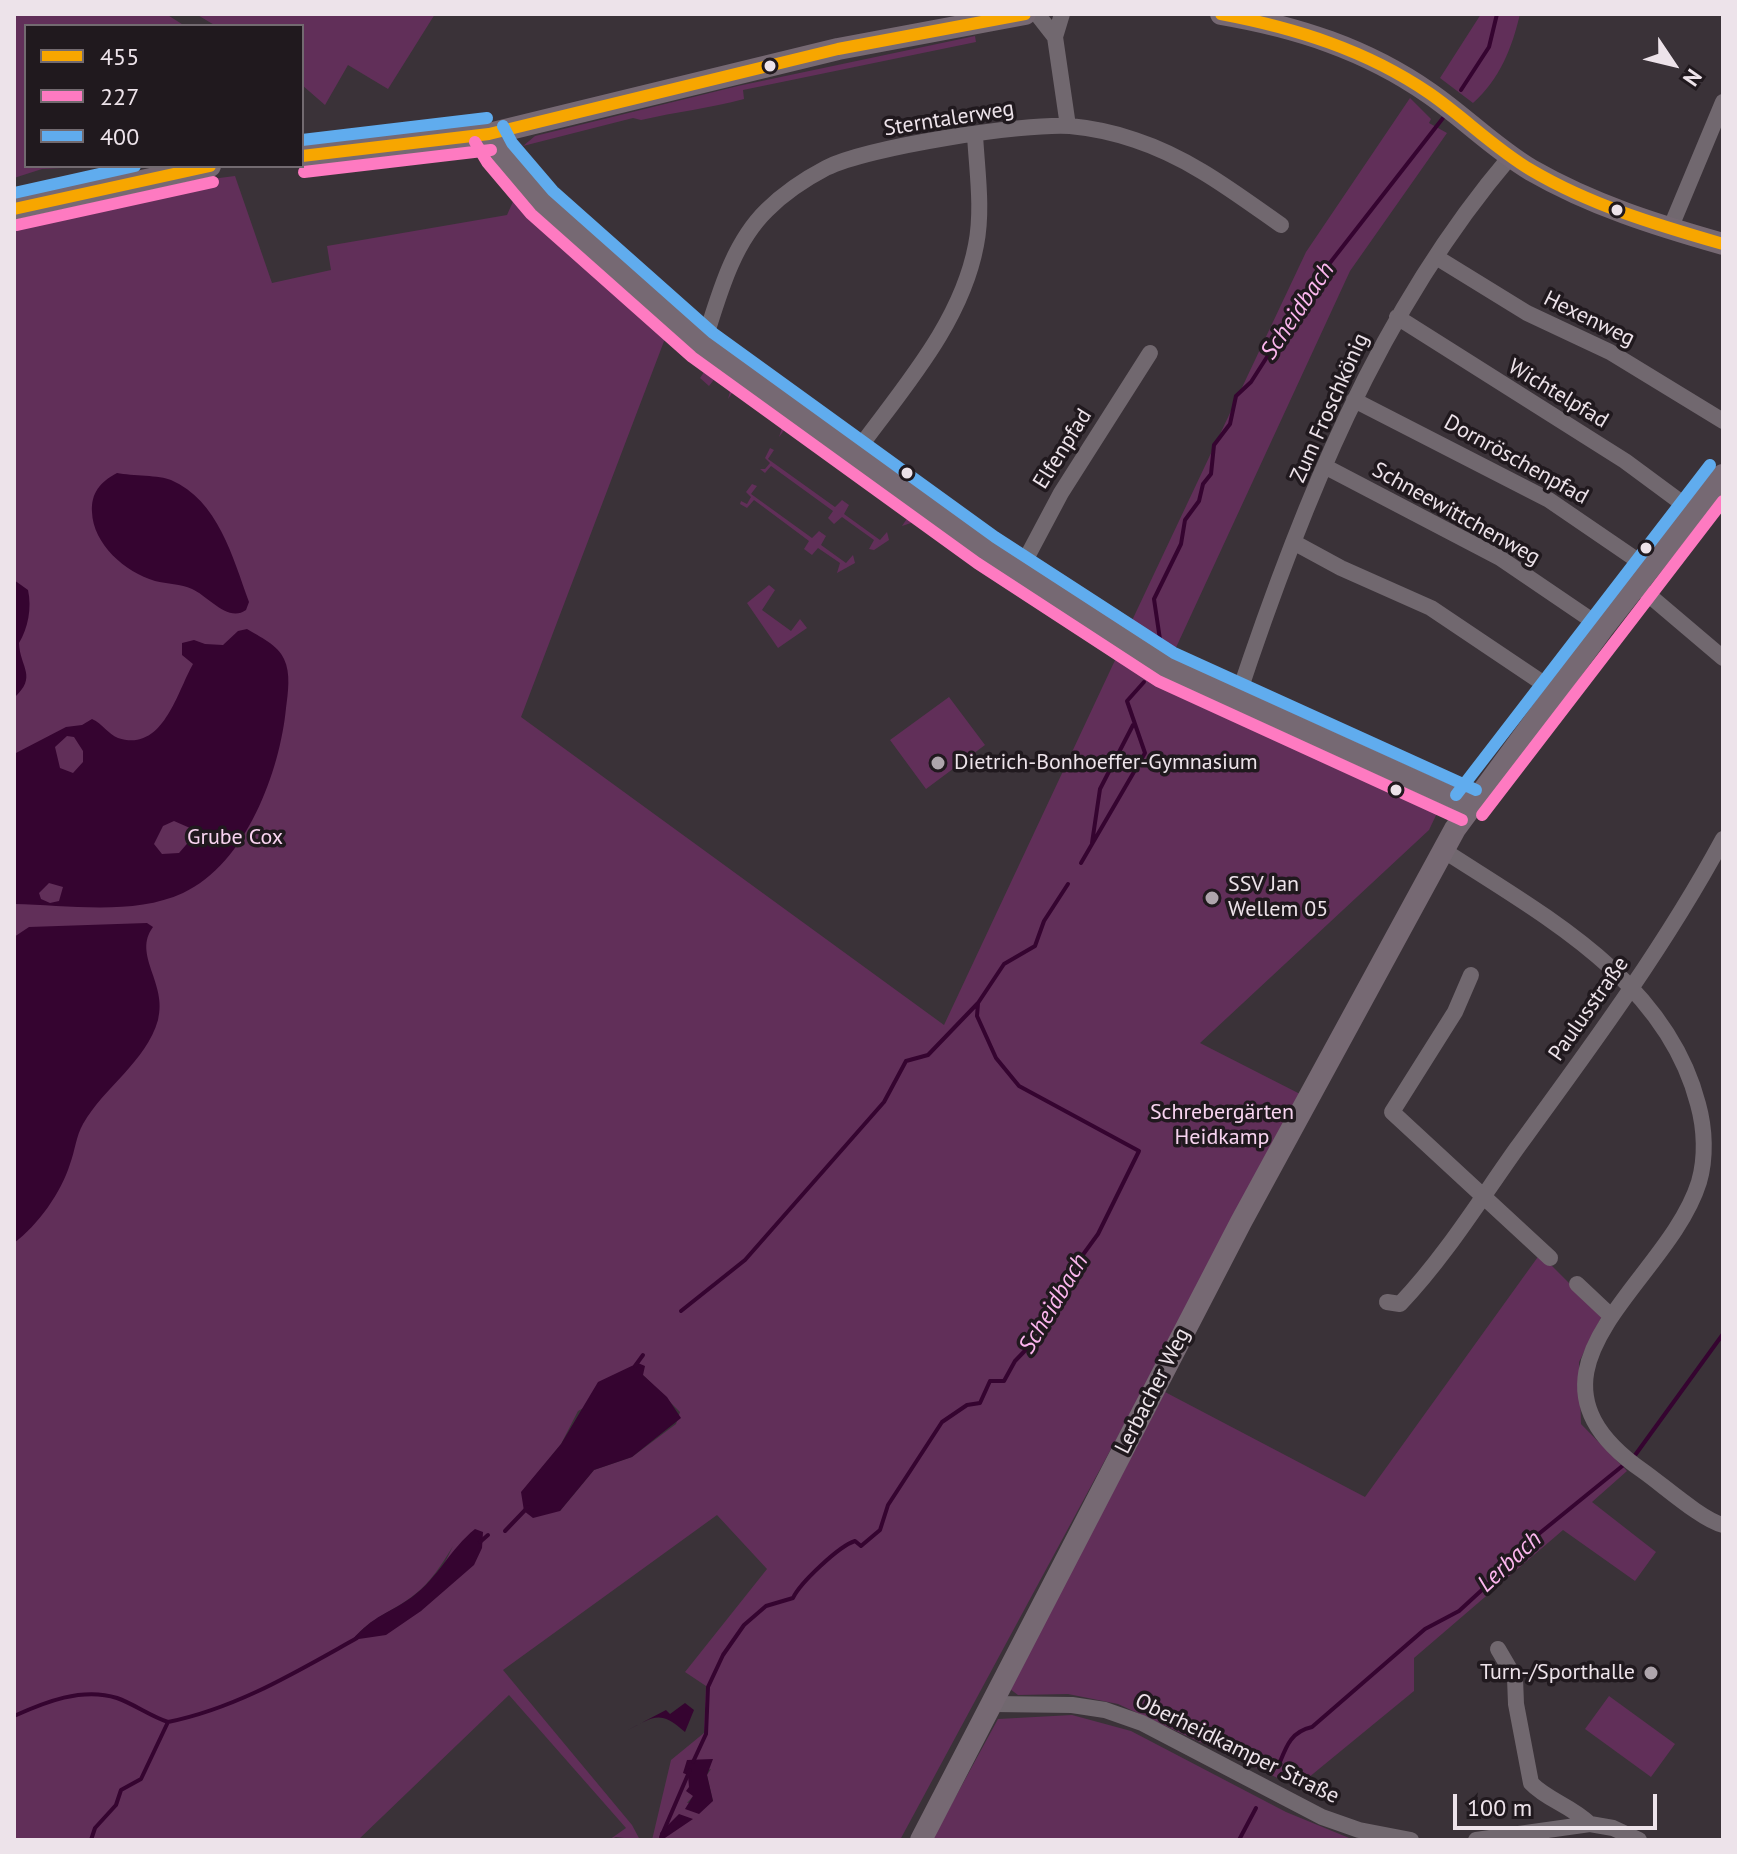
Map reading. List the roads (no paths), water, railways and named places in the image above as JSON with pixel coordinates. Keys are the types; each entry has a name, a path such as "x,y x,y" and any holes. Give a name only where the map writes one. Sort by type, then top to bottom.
{"street":[{"path":"304,156 489,134 823,52 1025,14"},
{"path":"1037,14 1055,37"},
{"path":"1062,14 1055,37 1068,126"},
{"path":"1221,14 1317,35 1376,60 1433,96 1510,157 1573,192 1670,229 1723,244"},
{"path":"1670,229 1723,102"},
{"name":"Sterntalerweg","path":"703,345 738,250 765,212 794,187 828,167 860,156 975,135 1068,126 1133,139 1168,153 1204,171 1281,225"},
{"path":"489,134 542,202 703,345 1019,572 1137,650 1469,805"},
{"path":"854,455 942,332 960,296 976,247 975,135"},
{"name":"Zum Froschkönig","path":"1238,696 1257,639 1354,400 1397,317 1436,257 1510,157"},
{"path":"14,209 201,168"},
{"name":"Hexenweg","path":"1436,257 1527,313 1610,352 1723,421"},
{"name":"Wichtelpfad","path":"1397,317 1625,461 1694,512"},
{"name":"Elfenpfad","path":"1019,572 1061,493 1150,353"},
{"name":"Dornröschenpfad","path":"1354,400 1549,500 1643,577 1723,658"},
{"name":"Schneewittchenweg","path":"1326,467 1500,558 1603,628"},
{"name":"Lerbacher Weg","path":"921,1840 1241,1222 1469,805 1723,475"},
{"path":"1295,543 1341,568 1431,608 1556,692"},
{"name":"Paulusstraße","path":"1387,1302 1400,1304 1415,1288 1481,1198 1632,987 1693,893 1723,839"},
{"path":"1443,850 1558,924 1632,987 1664,1026 1685,1063 1699,1105 1705,1156 1698,1184 1682,1216 1591,1348 1584,1378 1590,1418 1615,1452 1723,1525"},
{"path":"1471,975 1455,1012 1392,1112 1481,1198 1550,1258"},
{"path":"1577,1284 1611,1316"},
{"path":"1498,1649 1515,1678 1516,1704 1531,1783 1539,1792 1572,1807 1590,1824"},
{"name":"Oberheidkamper Straße","path":"994,1704 1072,1705 1105,1710 1142,1723 1322,1817 1359,1830 1411,1840"},
{"path":"1476,1840 1590,1824 1613,1828 1639,1840"}],"waterway":[{"name":"Scheidbach","path":"1461,90 1489,47 1497,14"},
{"name":"Scheidbach","path":"1162,653 1154,599 1181,544 1185,520 1199,501 1203,484 1211,474 1214,445 1230,424 1236,396 1251,382 1274,346 1293,328 1294,309 1443,118"},
{"name":"Scheidbach","path":"1081,863 1145,753 1127,701 1144,682"},
{"name":"Scheidbach","path":"1092,843 1100,789 1133,725"},
{"name":"Scheidbach","path":"693,1762 706,1734 708,1687 723,1655 744,1625 766,1606 793,1598 811,1575 848,1544 855,1541 861,1546 880,1530 888,1505 942,1422 967,1405 980,1403 990,1381 1004,1381 1015,1361 1043,1332 1074,1267 1098,1234 1139,1151 1019,1086 996,1058 977,1016 978,1003 1004,964 1035,946 1044,921 1068,884"},
{"path":"681,1311 745,1260 884,1102 906,1061 928,1055 978,1003"},
{"name":"Lerbach","path":"1633,1458 1723,1334"},
{"path":"635,1366 643,1355"},
{"name":"Lerbach","path":"1278,1767 1294,1737 1312,1727 1425,1629 1459,1611 1496,1577 1514,1554 1626,1463"},
{"path":"505,1531 528,1507"},
{"path":"480,1542 488,1535"},
{"path":"91,1840 95,1828 116,1805 121,1790 141,1779 168,1722 242,1698 357,1638"},
{"path":"14,1716 51,1701 90,1694 117,1698 168,1722"},
{"name":"Scheidbach","path":"661,1837 690,1770"},
{"name":"Lerbach","path":"1239,1840 1256,1808"}],"place":[{"name":"Dietrich-Bonhoeffer-Gymnasium","path":"938,763"},
{"name":"SSV Jan Wellem 05","path":"1212,898"},
{"name":"Turn-/Sporthalle","path":"1651,1673"}],"park label":[{"name":"Grube Cox","path":"235,838"},
{"name":"Schrebergärten Heidkamp","path":"1222,1126"}]}
